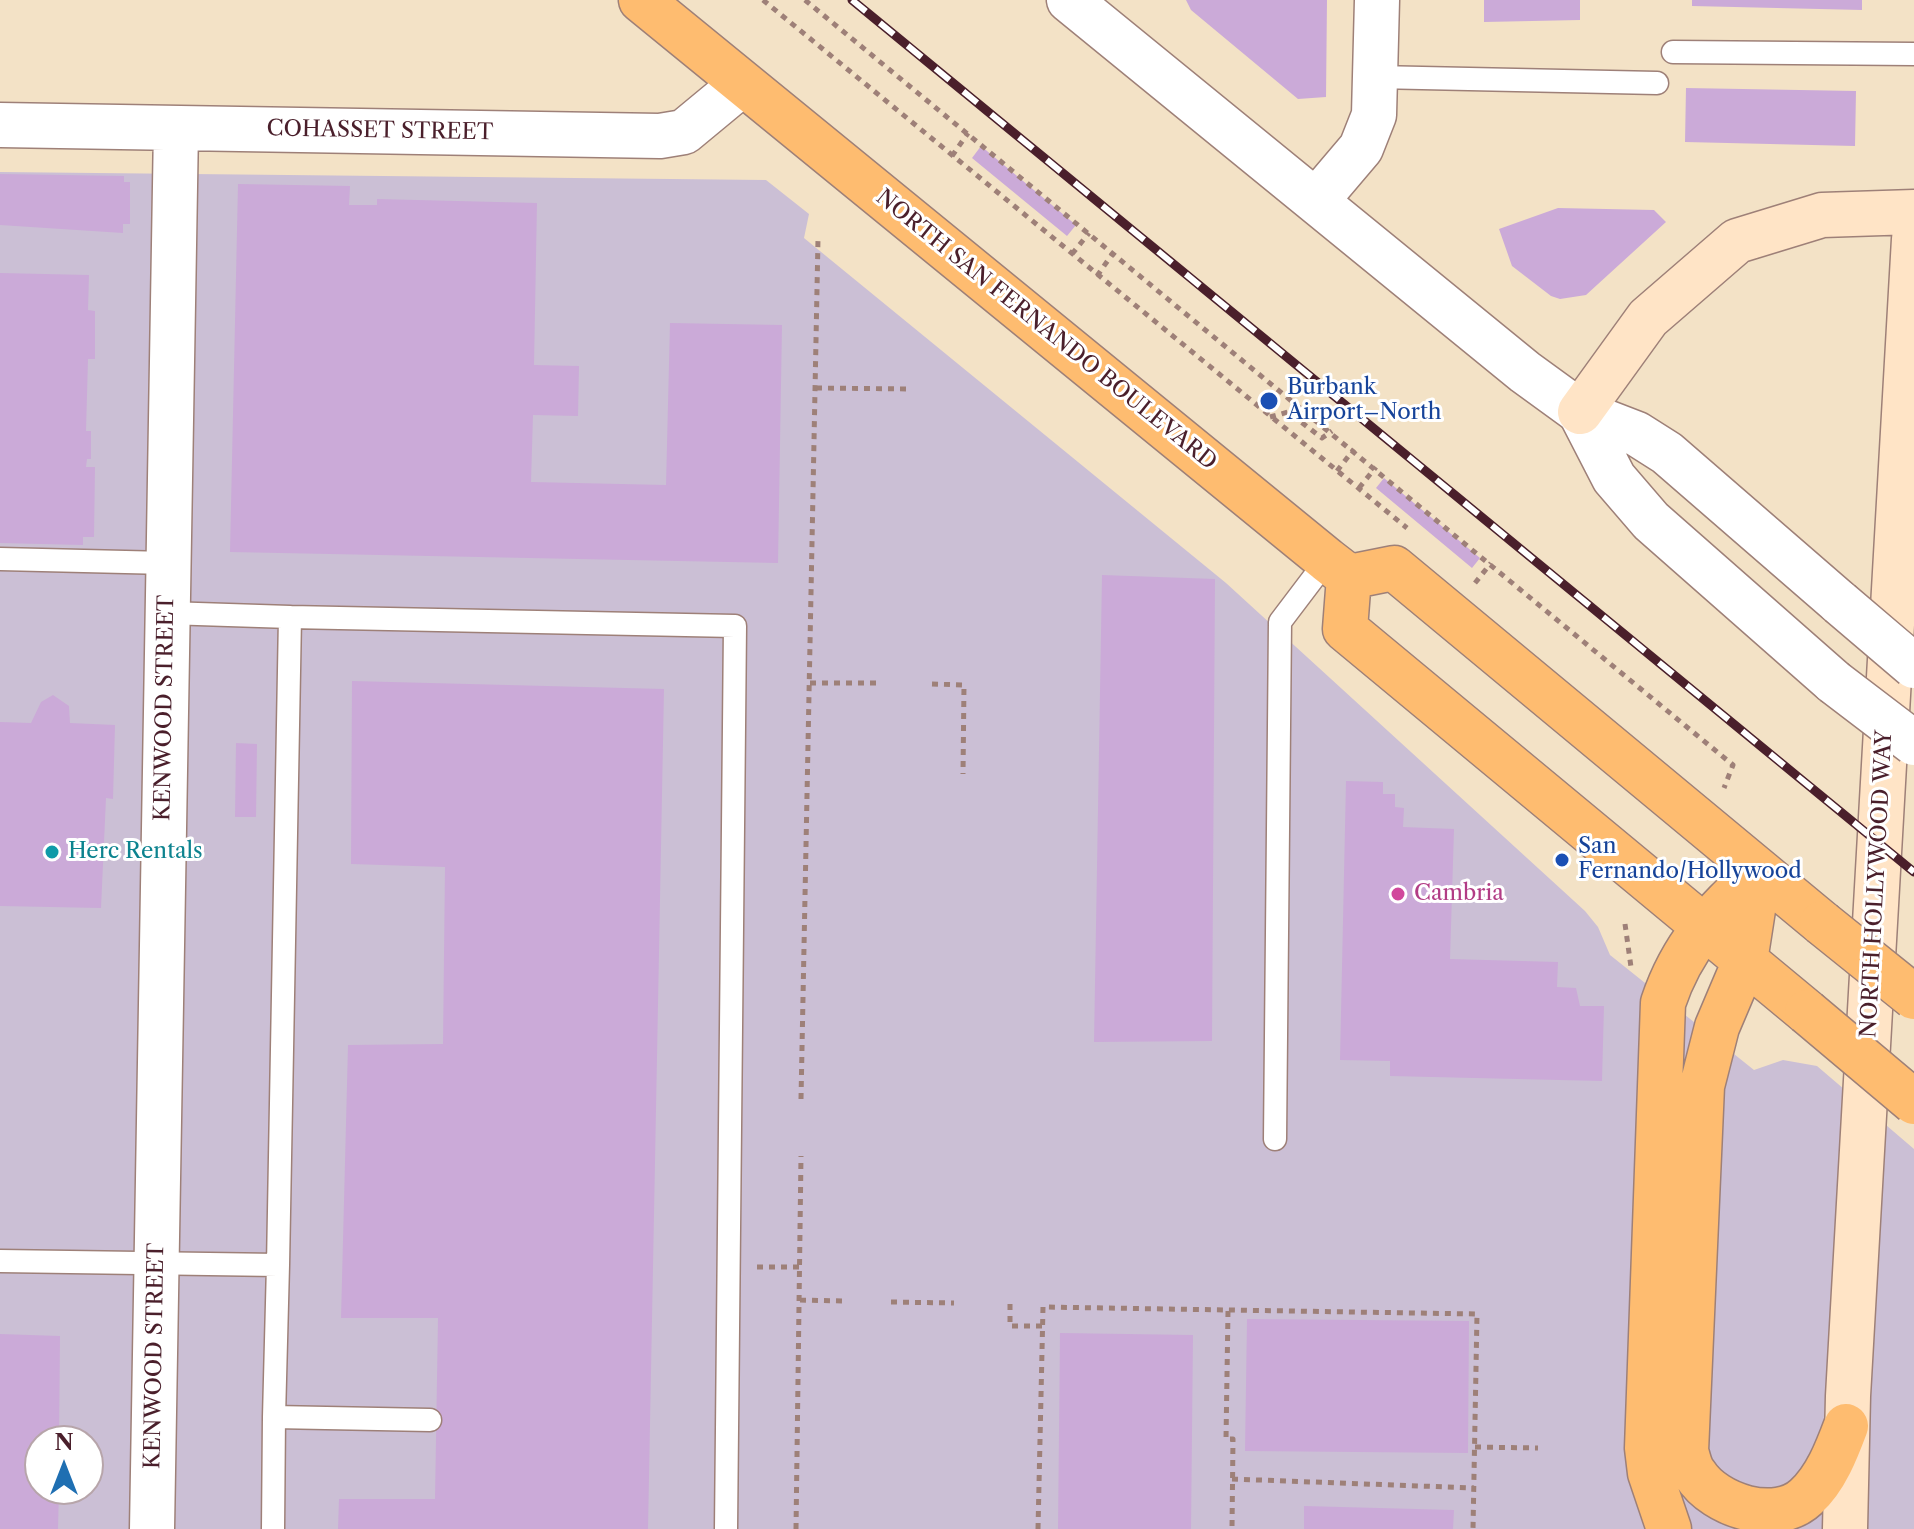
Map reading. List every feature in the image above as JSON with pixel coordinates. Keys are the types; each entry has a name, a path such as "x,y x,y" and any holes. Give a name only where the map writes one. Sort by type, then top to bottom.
{"main road":[{"name":"NORTH SAN FERNANDO BOULEVARD","path":"641,0 1338,569"},
{"path":"1580,412 1648,318 1737,241 1822,215 1914,212"},
{"name":"NORTH HOLLYWOOD WAY","path":"1845,1529 1846,1426 1914,239"},
{"path":"1914,997 1394,568 1338,569 1345,629 1914,1102"},
{"path":"1669,1529 1653,1484 1647,1448 1663,1003 1675,968 1702,926 1759,871"},
{"path":"1759,871 1745,961 1717,1027 1702,1086 1686,1451 1695,1474 1716,1496 1750,1510 1782,1509 1805,1498 1833,1459 1846,1426"}],"street":[{"path":"1069,0 1525,372 1580,412 1637,434 1667,453 1914,666"},
{"path":"1316,201 1361,148 1374,115 1377,0"},
{"name":"COHASSET STREET","path":"0,125 660,136 684,132 742,84"},
{"name":"KENWOOD STREET","path":"152,1529 176,128"},
{"path":"1580,412 1614,478 1651,521 1834,682 1914,743"}],"lane":[{"path":"1673,52 1914,54"},
{"path":"1375,77 1657,83"},
{"path":"0,559 167,563"},
{"path":"1275,1139 1280,622 1338,569"},
{"path":"167,613 735,626 726,1529"},
{"path":"273,1529 290,617"},
{"path":"0,1261 278,1265"},
{"path":"274,1417 430,1420"}],"path":[{"path":"763,0 1417,536"},
{"path":"805,0 1376,467 1733,765"},
{"path":"952,156 968,133"},
{"path":"1072,254 1089,233"},
{"path":"801,1099 818,239"},
{"path":"1097,276 1113,253"},
{"path":"816,388 912,389"},
{"path":"1269,417 1288,412 1322,438 1332,431"},
{"path":"1337,471 1354,449"},
{"path":"1359,488 1376,467"},
{"path":"1475,584 1491,563"},
{"path":"1463,575 1486,594"},
{"path":"810,683 878,683"},
{"path":"932,684 964,685 963,774"},
{"path":"1710,783 1721,793"},
{"path":"796,1529 801,1156"},
{"path":"751,1267 800,1267"},
{"path":"800,1300 844,1301"},
{"path":"891,1302 954,1303"},
{"path":"1010,1304 1010,1326 1043,1326"},
{"path":"1038,1529 1043,1307 1477,1314 1473,1529"},
{"path":"1228,1311 1226,1439 1233,1439 1232,1529"},
{"path":"1475,1447 1538,1448"},
{"path":"1232,1479 1474,1488"}],"shaded area":[{"path":"0,172 766,180 809,214 804,238 1226,583 1585,911 1598,927 1610,955 1754,1070 1783,1060 1817,1066 1914,1149 1914,1529 0,1529"}],"building":[{"path":"1186,0 1327,0 1326,97 1298,99 1191,10"},
{"path":"1484,0 1580,0 1580,20 1484,22"},
{"path":"1692,0 1862,0 1862,10 1692,6"},
{"path":"1686,88 1856,91 1855,146 1685,142"},
{"path":"981,146 1076,225 1067,236 972,158"},
{"path":"0,174 124,176 124,182 130,182 130,224 123,224 123,233 0,225"},
{"path":"238,184 350,186 349,205 377,205 377,199 537,203 534,365 579,366 578,416 533,415 531,482 666,485 670,323 782,325 778,563 230,552"},
{"path":"1558,208 1654,210 1666,222 1586,295 1560,299 1551,296 1512,266 1499,229"},
{"path":"0,273 89,275 88,310 95,311 95,359 88,359 86,431 91,431 91,459 87,459 86,467 95,467 94,537 83,537 83,545 0,543"},
{"path":"1384,478 1480,558 1472,568 1376,488"},
{"path":"1102,575 1215,579 1212,1041 1094,1042"},
{"path":"352,681 664,689 648,1529 338,1529 339,1499 435,1499 438,1318 341,1318 348,1045 443,1044 445,867 351,864"},
{"name":"Herc Rentals","path":"53,695 69,706 70,723 115,725 113,799 106,798 101,908 0,906 0,722 31,723 41,702"},
{"path":"236,743 257,744 256,817 235,817"},
{"name":"Cambria","path":"1346,781 1383,782 1383,794 1395,794 1395,807 1404,808 1403,827 1454,829 1450,959 1558,962 1557,987 1576,988 1580,1006 1604,1006 1602,1081 1390,1076 1390,1061 1340,1060"},
{"path":"1247,1319 1469,1321 1468,1453 1245,1451"},
{"path":"1060,1333 1193,1335 1191,1529 1058,1529"},
{"path":"0,1334 60,1336 59,1425 24,1425 24,1505 59,1505 58,1529 0,1529"},
{"path":"1304,1506 1454,1510 1453,1529 1304,1529"}],"railway":[{"path":"852,0 1914,872"}],"place":[{"name":"Burbank Airport–North","path":"1269,401"},
{"name":"Herc Rentals","path":"52,852"},
{"name":"San Fernando/Hollywood","path":"1562,860"},
{"name":"Cambria","path":"1398,894"}]}
